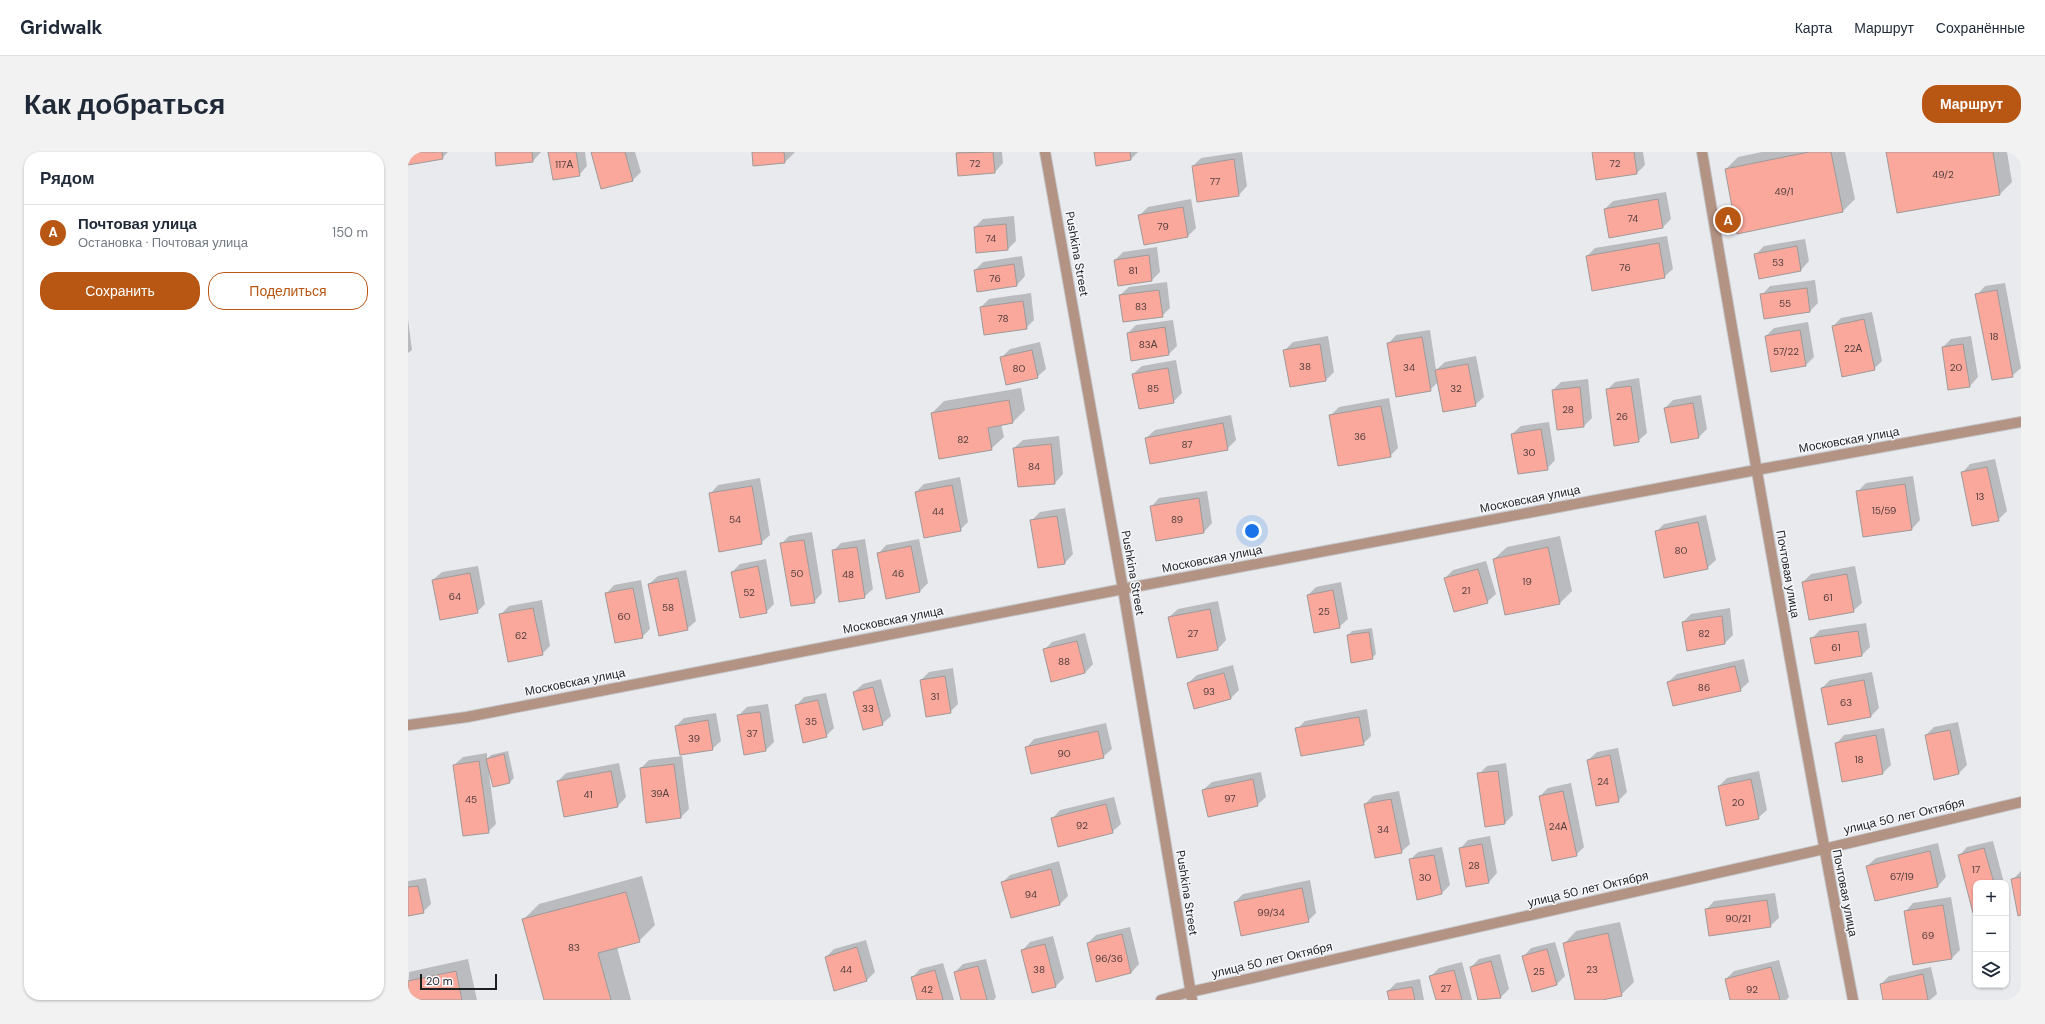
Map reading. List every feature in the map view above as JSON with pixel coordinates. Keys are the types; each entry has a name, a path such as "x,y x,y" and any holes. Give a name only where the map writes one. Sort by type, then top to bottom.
{"street":[{"name":"Pushkina Street","path":"1045,152 1123,589 1191,996"},
{"name":"Почтовая улица","path":"1702,152 1756,470 1824,849 1853,1000"},
{"name":"Московская улица","path":"408,725 467,717 1123,589 1756,470 2021,422"},
{"name":"улица 50 лет Октября","path":"1161,1000 1191,996 2021,802"}],"building":[{"path":"408,152 442,152 443,159 408,165"},
{"path":"495,152 532,152 533,162 496,166"},
{"path":"548,152 576,152 580,176 553,180"},
{"path":"591,152 625,152 633,181 601,189"},
{"path":"752,152 784,152 785,163 753,166"},
{"path":"993,152 995,173 958,176 956,153"},
{"path":"1094,152 1130,152 1131,160 1096,166"},
{"path":"1592,152 1634,152 1637,174 1596,180"},
{"path":"1809,152 1831,152 1843,212 1737,234 1725,169"},
{"path":"1886,152 1993,152 2000,195 1897,213"},
{"path":"1234,159 1239,196 1197,202 1192,166"},
{"path":"1658,199 1663,228 1609,238 1604,209"},
{"path":"1183,207 1188,237 1144,245 1138,215"},
{"path":"1006,224 1008,250 976,253 974,227"},
{"path":"1659,243 1665,278 1592,291 1586,256"},
{"path":"1797,246 1801,271 1759,279 1754,254"},
{"path":"1149,255 1152,281 1118,286 1114,260"},
{"path":"1014,264 1017,286 977,292 974,270"},
{"path":"1807,288 1810,312 1764,319 1760,294"},
{"path":"1159,290 1163,317 1123,322 1119,295"},
{"path":"1997,290 2013,377 1992,380 1975,294"},
{"path":"1023,301 1027,329 984,335 980,307"},
{"path":"1864,319 1875,370 1842,377 1832,326"},
{"path":"1165,327 1169,355 1131,361 1127,333"},
{"path":"1800,330 1806,366 1771,372 1765,336"},
{"path":"1422,337 1431,391 1396,397 1387,343"},
{"path":"1320,344 1326,381 1290,387 1283,350"},
{"path":"1963,344 1970,387 1948,390 1942,347"},
{"path":"1032,350 1038,378 1006,385 1000,357"},
{"path":"1468,364 1476,406 1443,412 1435,370"},
{"path":"1168,368 1174,403 1139,409 1132,374"},
{"path":"1631,386 1639,442 1614,446 1606,389"},
{"path":"1580,387 1584,427 1557,430 1552,390"},
{"path":"1009,400 1013,423 988,428 992,450 939,459 931,413"},
{"path":"1693,403 1699,438 1671,443 1664,408"},
{"path":"1381,406 1391,457 1338,466 1329,415"},
{"path":"1223,423 1228,450 1150,464 1145,438"},
{"path":"1541,429 1548,470 1518,474 1511,434"},
{"path":"1051,444 1055,484 1018,487 1013,448"},
{"path":"1987,467 1999,521 1972,526 1961,472"},
{"path":"1905,484 1912,530 1863,537 1856,491"},
{"path":"952,485 961,531 924,538 915,492"},
{"path":"752,486 762,544 719,552 709,493"},
{"path":"1199,498 1204,533 1156,541 1150,506"},
{"path":"1057,516 1065,564 1038,568 1030,520"},
{"path":"1698,522 1708,569 1664,578 1655,531"},
{"path":"804,540 815,603 791,606 780,543"},
{"path":"911,546 920,592 886,599 877,553"},
{"path":"857,547 865,598 839,602 832,550"},
{"path":"1548,547 1560,604 1505,615 1493,559"},
{"path":"758,566 767,613 740,618 731,572"},
{"path":"1478,569 1488,603 1454,612 1444,578"},
{"path":"470,573 478,613 440,620 432,580"},
{"path":"1847,574 1854,612 1809,620 1802,582"},
{"path":"678,578 688,630 659,636 648,584"},
{"path":"633,588 643,638 615,643 605,593"},
{"path":"1333,590 1340,628 1314,633 1307,595"},
{"path":"533,608 543,655 508,662 499,614"},
{"path":"1210,609 1218,650 1177,658 1168,617"},
{"path":"1722,616 1725,644 1687,651 1682,622"},
{"path":"1858,631 1862,656 1815,664 1810,638"},
{"path":"1369,632 1373,659 1351,663 1347,635"},
{"path":"1077,641 1085,673 1051,682 1043,649"},
{"path":"1735,666 1741,691 1673,706 1667,682"},
{"path":"1224,673 1231,699 1194,709 1187,683"},
{"path":"945,676 951,713 926,717 920,680"},
{"path":"1864,680 1871,717 1828,725 1821,688"},
{"path":"873,687 883,725 863,730 853,692"},
{"path":"818,700 827,737 803,743 795,705"},
{"path":"760,712 766,751 744,755 737,715"},
{"path":"1359,717 1364,745 1301,756 1295,728"},
{"path":"708,720 713,750 680,755 675,726"},
{"path":"1950,730 1959,774 1934,780 1925,735"},
{"path":"1098,731 1104,758 1031,774 1025,747"},
{"path":"1876,735 1883,774 1842,782 1835,743"},
{"path":"504,754 510,783 493,787 486,759"},
{"path":"1610,755 1619,802 1596,806 1587,760"},
{"path":"479,761 489,833 463,836 453,765"},
{"path":"674,764 681,818 646,823 640,768"},
{"path":"611,771 618,807 564,817 557,781"},
{"path":"1498,771 1505,824 1485,827 1477,773"},
{"path":"1253,779 1258,806 1208,817 1202,790"},
{"path":"1751,779 1759,819 1726,826 1718,786"},
{"path":"1563,791 1577,856 1552,861 1539,796"},
{"path":"1391,799 1402,853 1375,858 1364,804"},
{"path":"1106,804 1113,833 1058,847 1051,818"},
{"path":"1482,844 1489,883 1466,887 1459,848"},
{"path":"1984,848 1993,880 1973,880 1973,913 1958,855"},
{"path":"1930,851 1938,887 1875,901 1866,866"},
{"path":"1434,855 1442,894 1417,900 1409,859"},
{"path":"1051,869 1060,905 1011,918 1001,882"},
{"path":"2021,877 2021,915 2018,916 2011,879"},
{"path":"418,886 424,913 408,916 408,887"},
{"path":"1302,888 1309,922 1241,936 1234,902"},
{"path":"626,892 640,942 598,953 611,1000 544,1000 522,919"},
{"path":"1767,900 1771,927 1709,936 1705,909"},
{"path":"1943,905 1952,959 1913,965 1904,911"},
{"path":"1608,933 1622,996 1602,1000 1575,1000 1563,943"},
{"path":"1122,934 1131,973 1096,982 1087,943"},
{"path":"1045,944 1056,987 1032,993 1021,950"},
{"path":"857,947 867,981 834,991 825,957"},
{"path":"1547,949 1557,985 1532,992 1522,956"},
{"path":"1491,961 1501,998 1478,1000 1470,967"},
{"path":"978,966 987,1000 961,1000 954,972"},
{"path":"1771,967 1780,1000 1730,1000 1725,979"},
{"path":"935,970 943,1000 917,1000 911,977"},
{"path":"1454,970 1462,1000 1436,1000 1429,976"},
{"path":"456,971 462,1000 408,1000 408,981"},
{"path":"1923,974 1928,1000 1883,1000 1880,984"},
{"path":"1412,987 1415,1000 1389,1000 1387,991"}],"place":[{"name":"Почтовая улица","path":"1728,220"}]}
